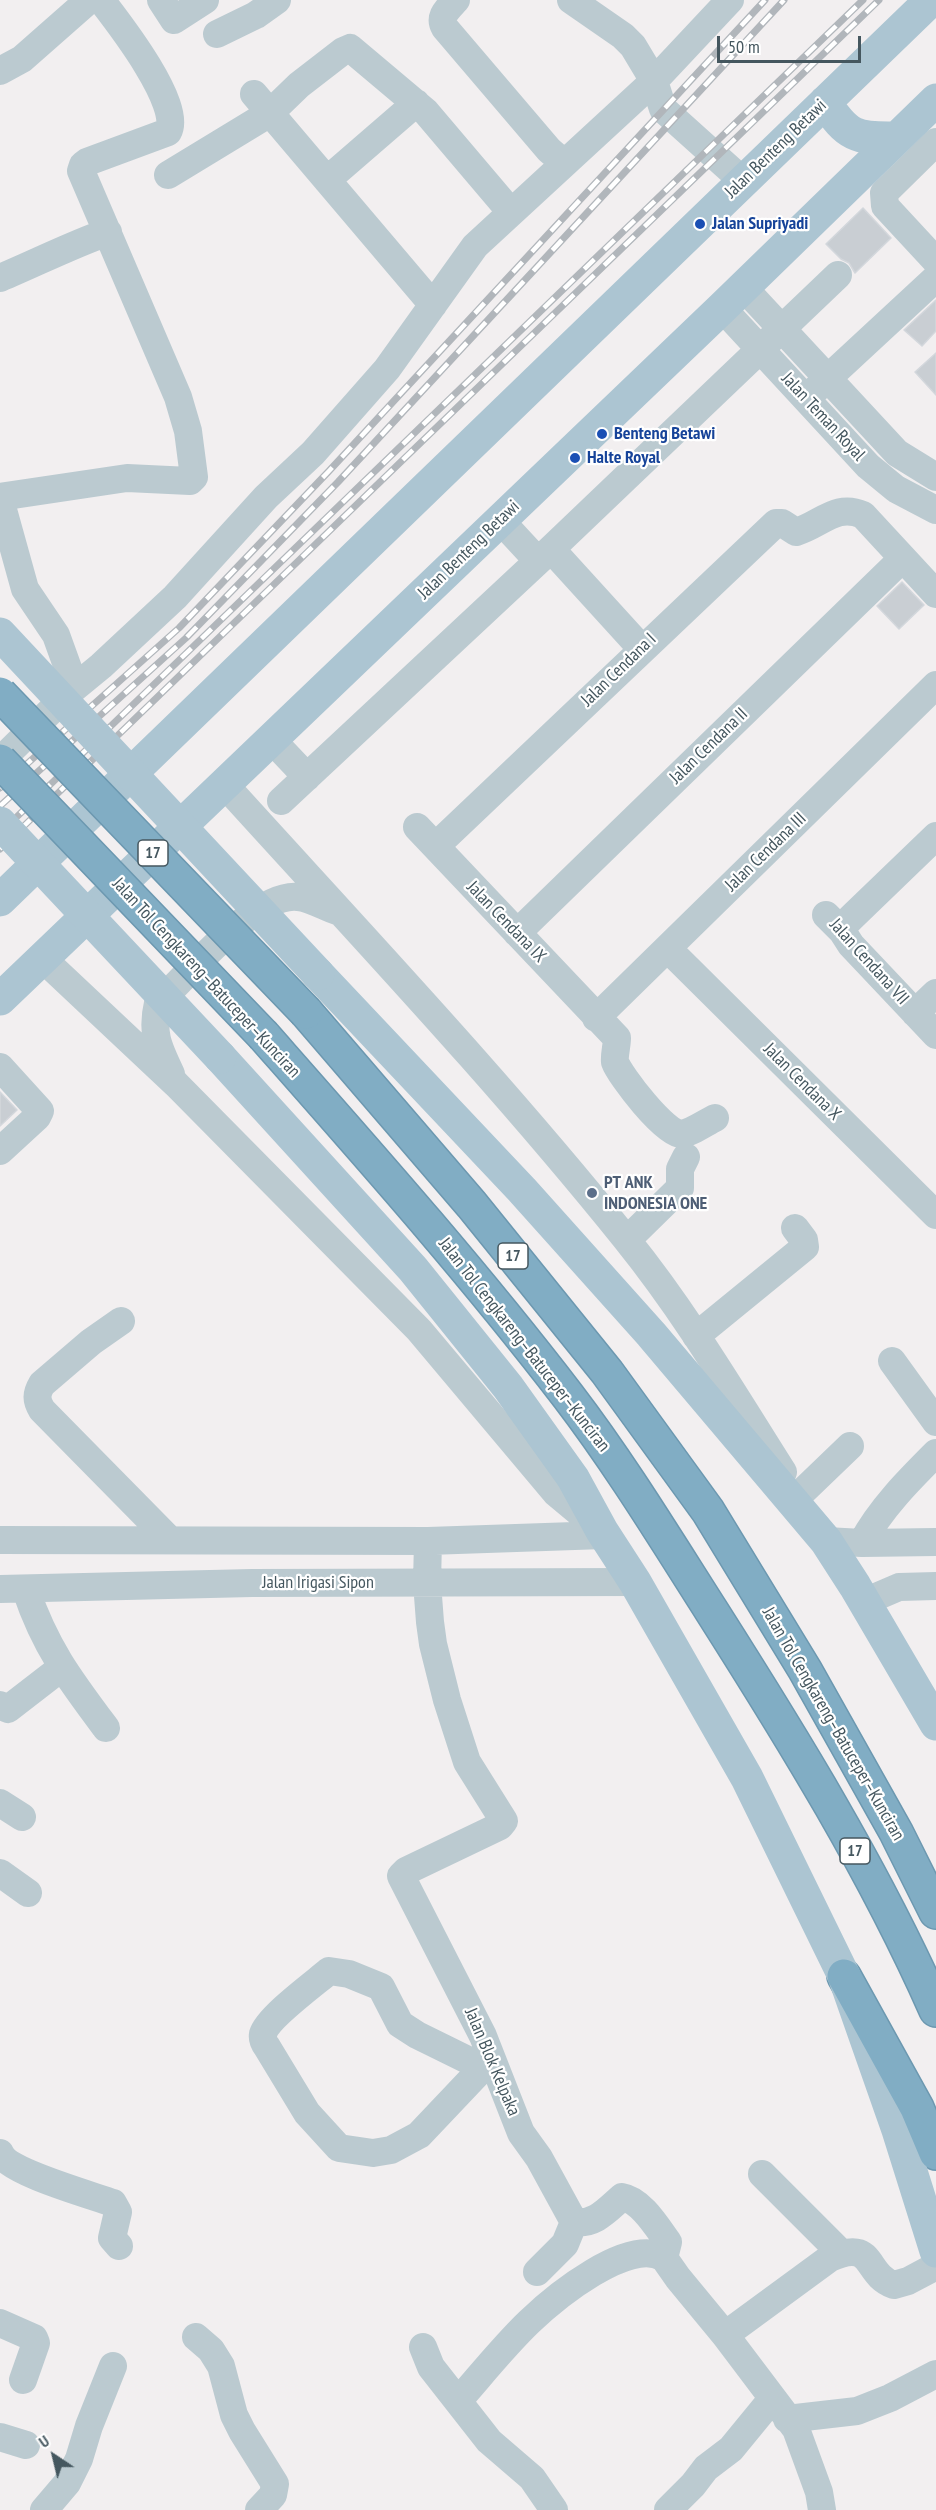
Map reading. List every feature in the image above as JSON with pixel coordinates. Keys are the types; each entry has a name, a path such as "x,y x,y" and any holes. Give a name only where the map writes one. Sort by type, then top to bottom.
{"highway":[{"name":"Jalan Tol Cengkareng–Batuceper–Kunciran","path":"0,694 306,1012 472,1205 607,1372 708,1511 805,1670 896,1832 936,1912"},
{"name":"Jalan Tol Cengkareng–Batuceper–Kunciran","path":"2,760 264,1036 441,1237 570,1398 648,1512 820,1785 915,1963 936,2010"},
{"path":"844,1976 917,2108 936,2153"}],"main road":[{"name":"Jalan Benteng Betawi","path":"0,900 931,0"},
{"name":"Jalan Benteng Betawi","path":"0,999 846,187 889,167 936,100"},
{"path":"825,102 839,123 854,135 871,139 889,167"},
{"path":"798,128 821,135 837,147 845,167 846,187"},
{"path":"0,634 522,1190 840,1545 860,1594 936,1724"},
{"path":"0,823 220,1057 413,1269 508,1387 573,1478 747,1778 844,1976 898,2130 936,2251"}],"street":[{"path":"0,71 22,59 89,0"},
{"path":"25,589 0,498 127,478 179,481 190,480 194,477 188,431 178,397 81,168 87,162 168,132 170,127 165,102 143,56 101,0"},
{"path":"161,0 174,20 205,0"},
{"path":"217,34 256,15 277,0"},
{"path":"456,0 442,15 441,21 445,28 549,150 564,163"},
{"path":"571,0 623,36 633,46 654,81 663,110 743,181"},
{"path":"2,760 73,689 175,597 266,497 313,453 387,369 475,246 510,211 654,81 730,0"},
{"path":"168,175 262,104 315,73 343,51 351,48 416,103 510,211"},
{"path":"327,180 416,103"},
{"path":"262,104 433,305"},
{"name":"Jalan Benteng Betawi","path":"889,167 936,142"},
{"path":"889,167 936,248"},
{"path":"889,167 885,206 936,261"},
{"path":"0,278 74,244 108,232"},
{"path":"281,801 544,555 770,359 791,338 838,275"},
{"path":"806,399 936,278"},
{"name":"Jalan Teman Royal","path":"732,298 791,338 897,453 936,477"},
{"name":"Jalan Teman Royal","path":"732,298 770,359 882,478 936,510"},
{"name":"Jalan Cendana I","path":"437,848 440,842 776,523 782,523 796,532 812,527 840,511 851,509 863,515 902,559"},
{"path":"500,520 594,596 642,649"},
{"path":"902,559 936,594"},
{"name":"Jalan Cendana II","path":"517,933 902,559"},
{"path":"0,568 25,589 56,635 73,689"},
{"name":"Jalan Cendana III","path":"596,1018 936,685"},
{"path":"271,739 307,777"},
{"path":"224,784 447,1027 627,1240 696,1336 798,1496 840,1545"},
{"name":"Jalan Cendana IX","path":"417,826 617,1038 615,1061 626,1079 659,1120 672,1132 682,1134 715,1118"},
{"name":"Jalan Cendana VII","path":"936,836 844,925 834,923 851,945 936,1035"},
{"path":"176,1084 157,1045 154,1022 158,1003 249,914 271,901 297,897 341,912"},
{"name":"Jalan Cendana X","path":"668,949 936,1215"},
{"path":"42,958 176,1084 419,1330 556,1493 604,1535"},
{"path":"915,1013 936,993"},
{"path":"0,1067 40,1111 37,1117 0,1151"},
{"path":"627,1240 680,1188 680,1169 686,1157"},
{"path":"696,1336 805,1247 804,1240 795,1228"},
{"path":"121,1321 91,1342 42,1384 37,1392 38,1402 42,1410 170,1539"},
{"path":"892,1361 936,1422"},
{"path":"798,1496 850,1446"},
{"path":"840,1545 868,1531 899,1492 936,1453"},
{"path":"0,1540 428,1542 604,1535"},
{"name":"Jalan Blok Kelpaka","path":"428,1542 427,1582 433,1644 461,1748 467,1762 504,1821 500,1826 406,1871 401,1876 453,1973 483,2036 487,2063 521,2133 539,2158 574,2222"},
{"path":"840,1545 936,1542"},
{"name":"Jalan Irigasi Sipon","path":"13,1589 252,1583 634,1580"},
{"path":"860,1594 899,1587 936,1586"},
{"path":"13,1589 37,1623 61,1668 106,1728"},
{"path":"0,1705 8,1709 61,1668"},
{"path":"0,1873 28,1893"},
{"path":"329,1971 349,1974 381,1987 400,2024 417,2035 487,2063 419,2135 391,2150 373,2153 350,2151 339,2148 307,2113 267,2047 263,2039 263,2031 288,2005 329,1971"},
{"path":"0,2155 5,2161 26,2172 113,2203 118,2212 112,2238 119,2246"},
{"path":"762,2174 841,2253"},
{"path":"537,2272 565,2244 574,2222 586,2224 596,2219 622,2197 630,2199 668,2242 664,2258"},
{"path":"725,2335 830,2258 841,2253 855,2251 862,2253 883,2279 894,2284 908,2282 936,2266"},
{"path":"458,2401 529,2322 572,2286 613,2262 633,2254 648,2252 664,2258 796,2429 819,2492 822,2510"},
{"path":"0,2323 34,2338 36,2343 23,2380"},
{"path":"196,2337 211,2350 221,2366 234,2415 275,2484 273,2495 259,2510"},
{"path":"423,2346 431,2367 489,2441 532,2478 554,2510"},
{"path":"44,2510 67,2483 80,2459 89,2426 113,2366"},
{"path":"668,2510 706,2468 780,2409 857,2411 890,2398 936,2374"}],"building":[{"path":"863,208 891,238 855,273 849,263 841,259 826,244"},
{"path":"936,300 936,331 922,346 904,330"},
{"path":"936,353 936,395 915,372"},
{"path":"902,582 924,605 899,629 877,606"},
{"path":"0,1092 17,1110 0,1126"}],"railway":[{"path":"0,788 179,628 329,471 765,0"},
{"path":"0,806 186,638 338,482 784,0"},
{"path":"0,833 863,0"},
{"path":"0,849 879,0"}],"place":[{"name":"Jalan Supriyadi","path":"700,224"},
{"name":"Benteng Betawi","path":"602,434"},
{"name":"Halte Royal","path":"575,458"},
{"name":"PT ANK INDONESIA ONE","path":"592,1193"}]}
